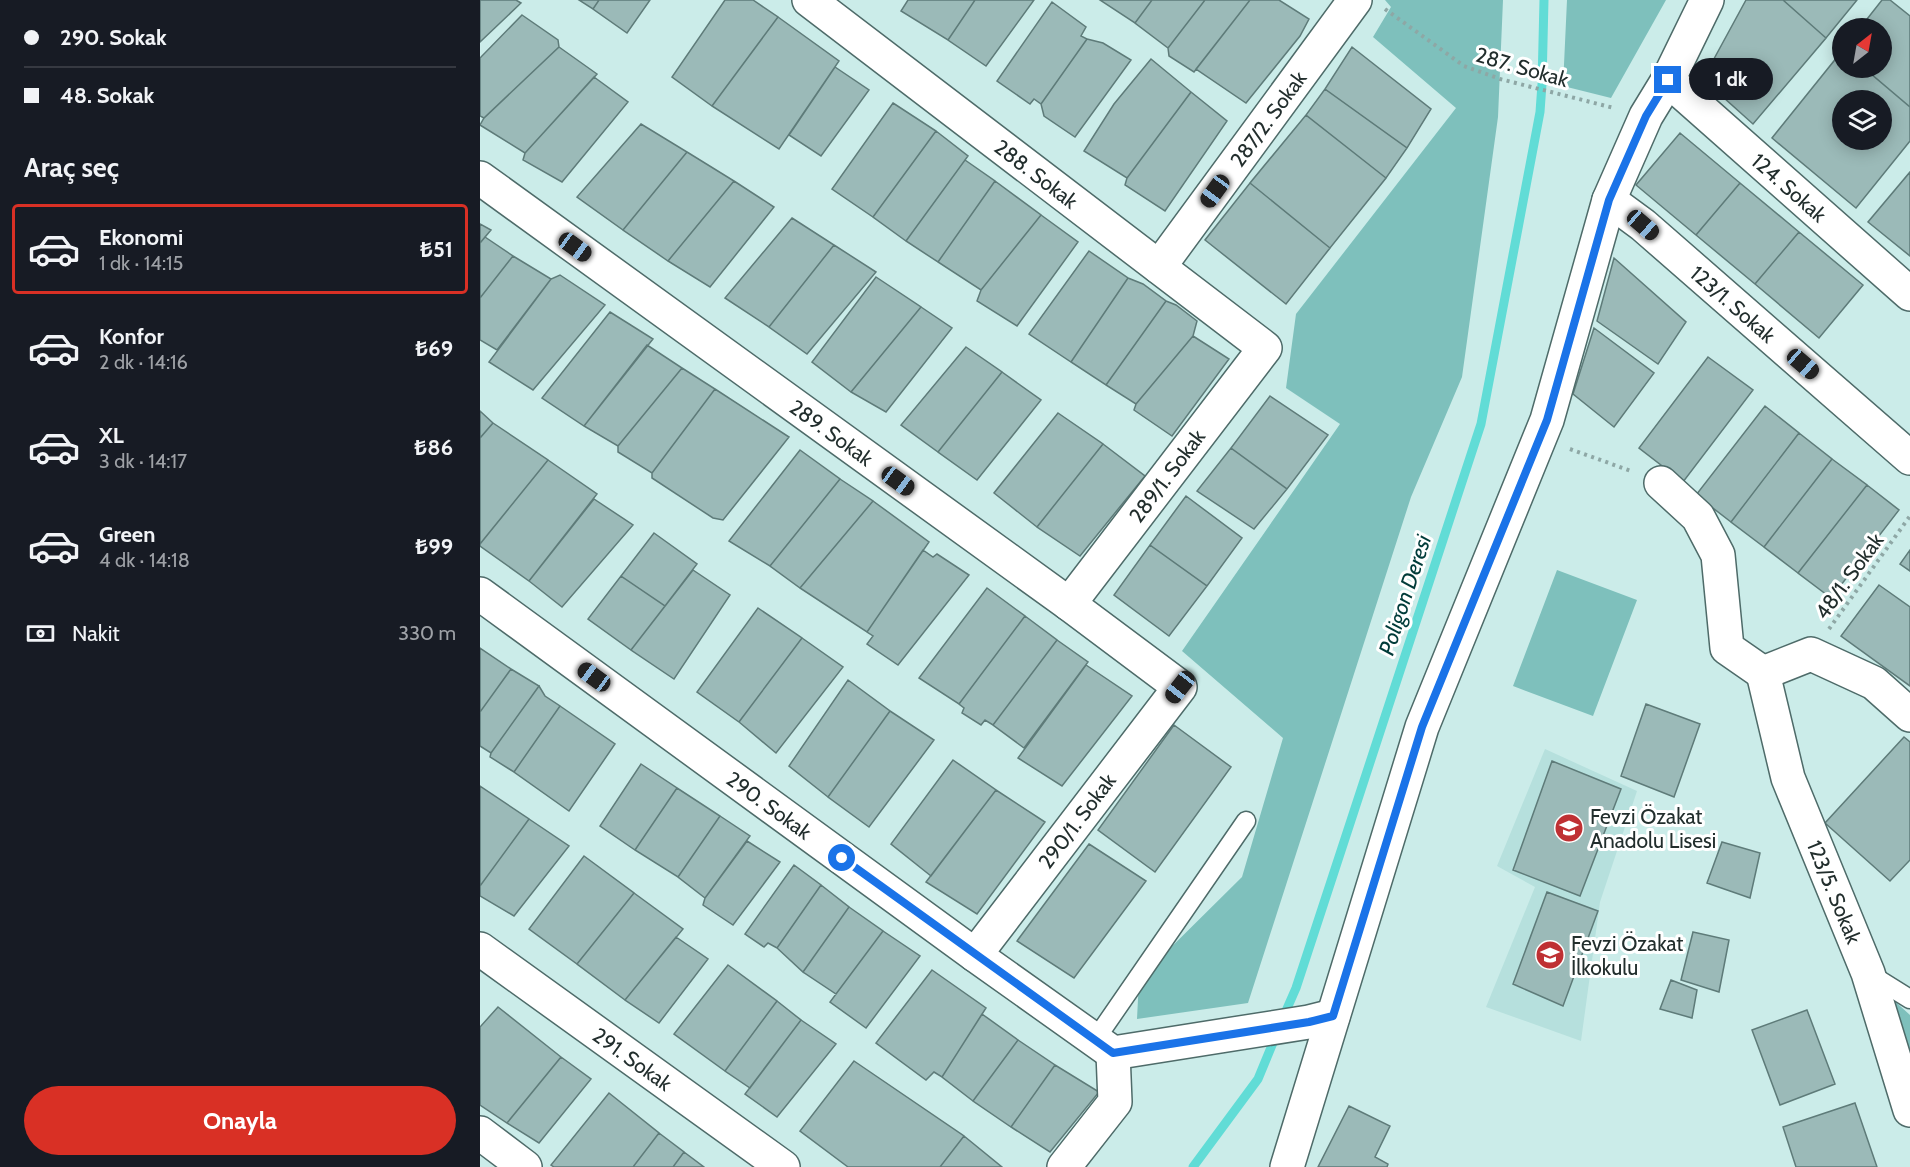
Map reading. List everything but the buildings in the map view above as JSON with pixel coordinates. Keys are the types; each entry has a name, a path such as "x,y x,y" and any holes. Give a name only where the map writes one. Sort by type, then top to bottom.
{"street":[{"name":"288. Sokak","path":"809,0 1265,348"},
{"path":"1287,1167 1321,1019 1422,727 1547,420 1609,200 1646,116 1668,80 1707,0"},
{"name":"287/2. Sokak","path":"1160,267 1368,3"},
{"name":"124. Sokak","path":"1668,80 1910,294"},
{"name":"289. Sokak","path":"480,178 1069,604 1180,687"},
{"name":"123/1. Sokak","path":"1609,200 1643,225 1910,458"},
{"name":"289/1. Sokak","path":"1069,604 1265,348"},
{"path":"1661,483 1698,517 1718,555 1727,648 1763,673 1811,654 1874,683 1910,715"},
{"name":"290. Sokak","path":"480,594 975,955 1104,1046"},
{"name":"123/5. Sokak","path":"1763,673 1788,778 1868,973 1910,1110"},
{"name":"290/1. Sokak","path":"975,955 1180,687"},
{"name":"291. Sokak","path":"480,949 783,1167"},
{"path":"1064,1167 1115,1102 1104,1046 1224,1034 1321,1019"},
{"path":"480,1133 525,1167"}],"lane":[{"path":"1104,1046 1246,821"},
{"path":"1868,973 1910,999"}],"path":[{"name":"287. Sokak","path":"1368,3 1464,66 1500,79 1646,116"},
{"path":"1569,448 1661,483"},
{"name":"48/1. Sokak","path":"1811,654 1910,516"}],"shaded area":[{"path":"1385,0 1503,0 1498,117 1462,377 1411,497 1248,1003 1137,1019 1139,979 1242,877 1283,738 1182,651 1340,424 1286,388 1296,314 1456,108 1373,37 1391,7"},
{"path":"1567,0 1666,0 1611,98 1563,86"},
{"path":"1557,570 1637,600 1593,716 1513,686"},
{"path":"1545,749 1637,791 1600,902 1581,1041 1486,1007 1535,887 1497,866"},
{"path":"1889,996 1910,1015 1910,1058"}],"waterway":[{"name":"Poligon Deresi","path":"1282,1020 1296,988 1481,424 1540,112 1544,0"},
{"name":"Poligon Deresi","path":"1193,1167 1258,1079 1277,1033"}],"place":[{"name":"Fevzi Özakat Anadolu Lisesi","path":"1569,828"},
{"name":"Fevzi Özakat İlkokulu","path":"1550,955"}],"route":[{"path":"842,858 1113,1053 1309,1022 1333,1016 1422,727 1547,420 1609,200 1646,116 1668,80"}]}
